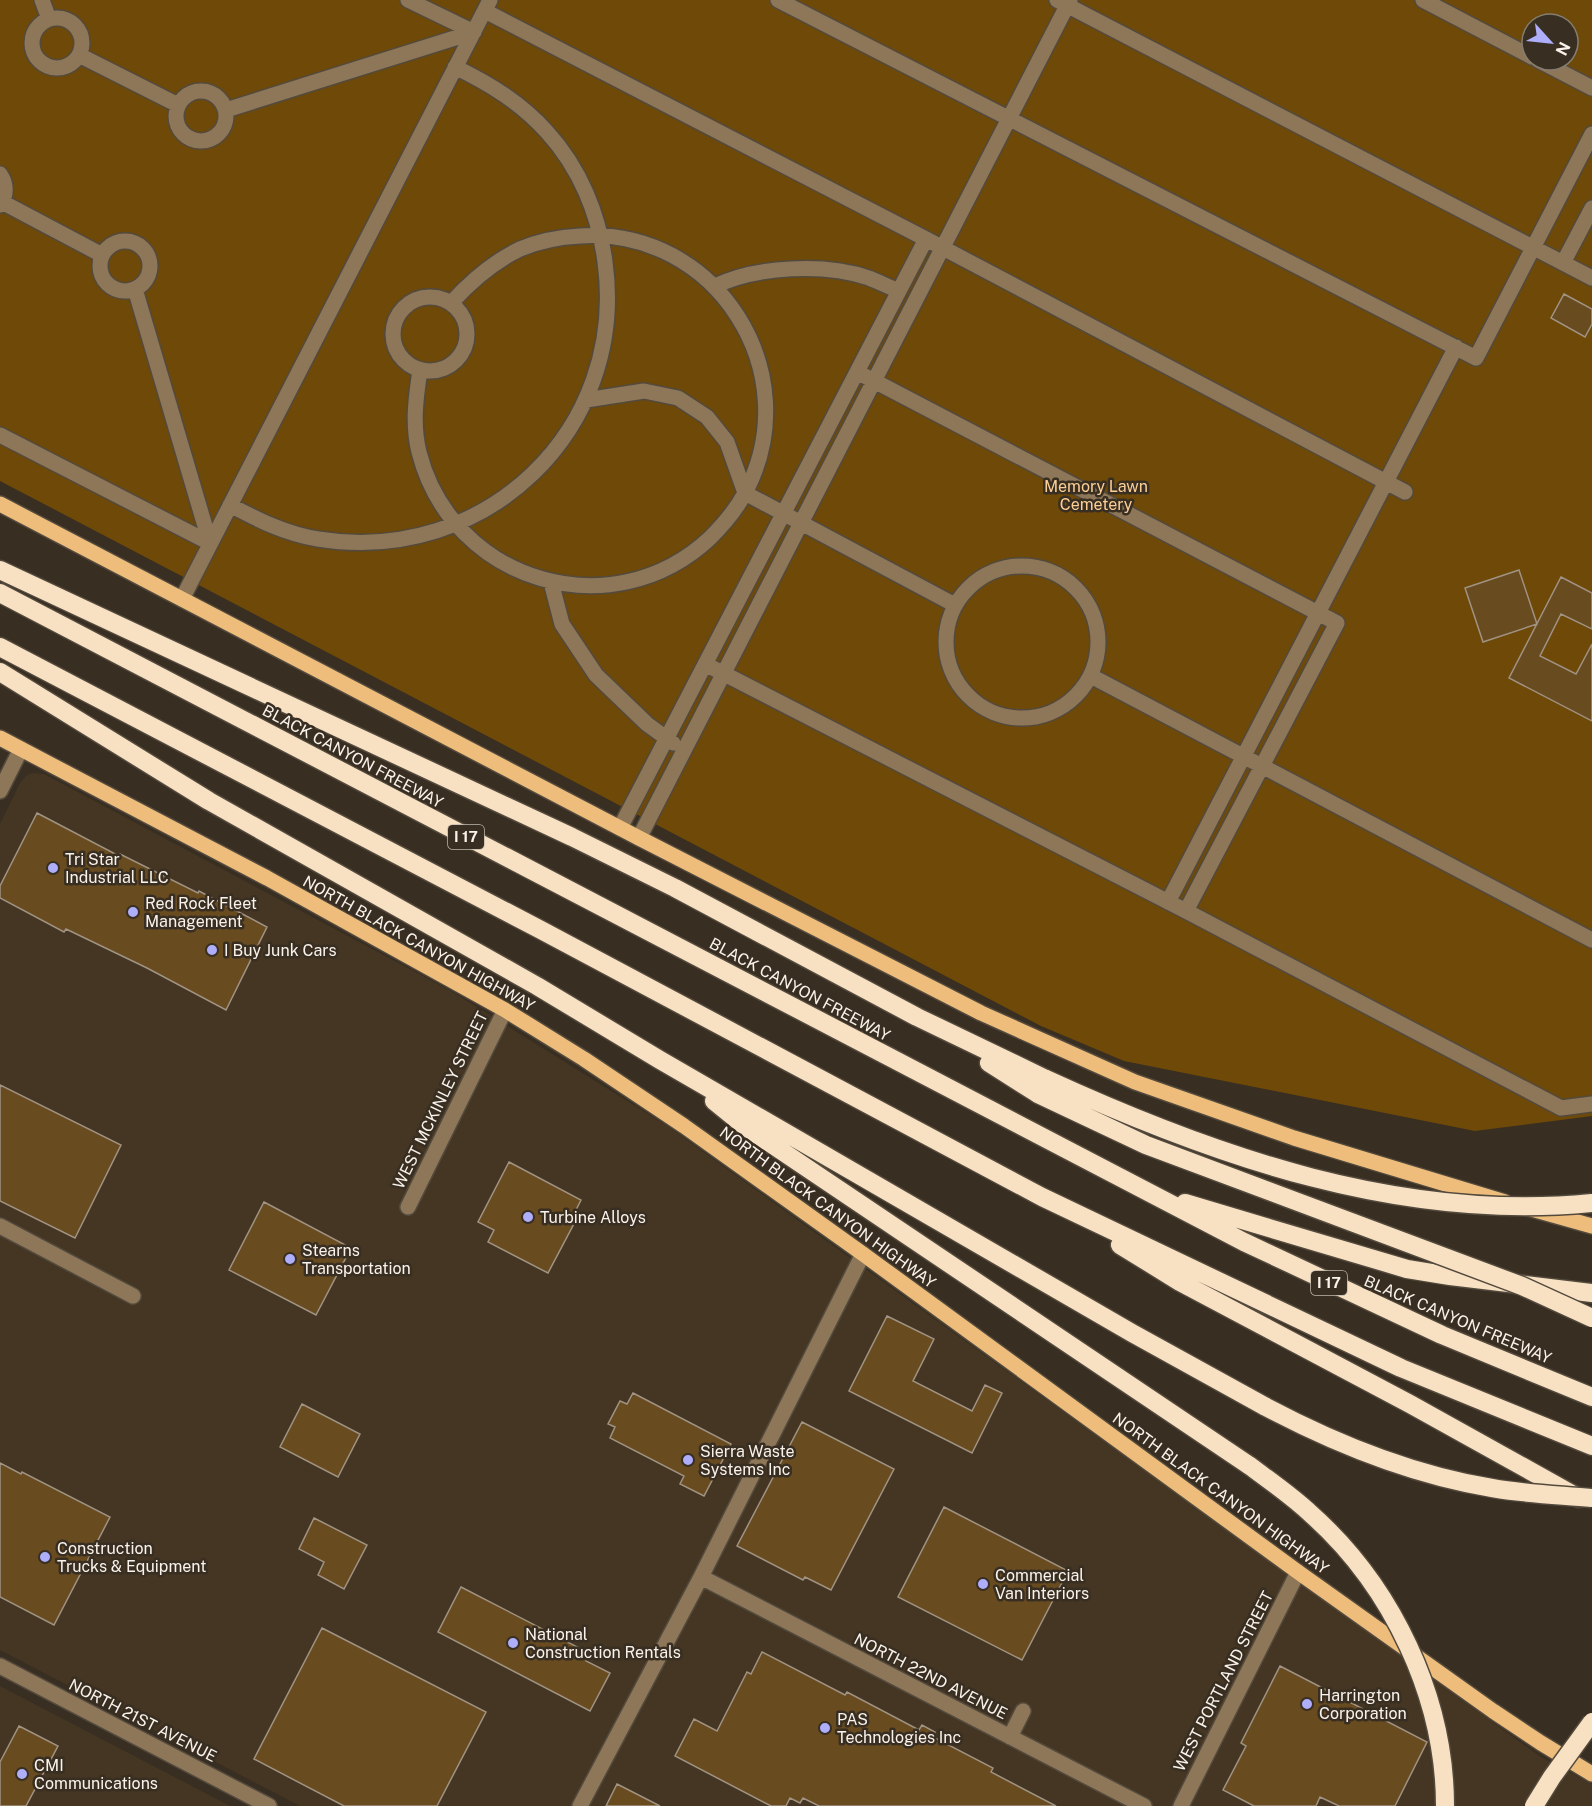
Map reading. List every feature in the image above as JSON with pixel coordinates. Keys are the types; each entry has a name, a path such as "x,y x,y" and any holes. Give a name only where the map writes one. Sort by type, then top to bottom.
{"highway":[{"path":"0,570 603,852 675,888 917,1017 1146,1145 1522,1286 1592,1318"},
{"name":"BLACK CANYON FREEWAY","path":"0,593 1244,1242 1442,1335 1592,1397"},
{"path":"0,647 552,936 1042,1197 1401,1368 1592,1446"},
{"path":"0,672 209,801 537,986 660,1060 1132,1333 1298,1424 1359,1450 1438,1477 1493,1488 1592,1498"},
{"path":"660,1060 746,1127 1250,1466 1311,1514 1349,1554 1387,1604 1413,1658 1428,1696 1439,1734 1445,1806"},
{"path":"1042,1087 1215,1148 1389,1196 1489,1206 1592,1203"},
{"path":"1142,1190 1407,1269 1592,1293"},
{"path":"1042,1197 1180,1282 1451,1426 1592,1505"},
{"path":"1534,1806 1592,1722"}],"main road":[{"path":"0,504 639,838 981,1013 1135,1082 1294,1138 1592,1226"},
{"name":"NORTH BLACK CANYON HIGHWAY","path":"0,738 267,878 505,1010 584,1059 684,1126 863,1254 1298,1572 1494,1711 1592,1774"}],"street":[{"path":"42,0 49,19"},
{"path":"408,0 474,32"},
{"path":"778,0 1476,358 1592,134"},
{"path":"1423,0 1520,51"},
{"path":"639,838 1009,118 1065,2 1592,278"},
{"path":"182,599 487,5 1405,492"},
{"path":"49,19 66,19 73,23 82,38 79,55 67,66 59,68 44,65 37,59 31,44 36,28 49,19"},
{"path":"226,110 474,32"},
{"path":"79,55 178,105"},
{"path":"230,505 271,526 317,539 364,544 410,539 456,525 497,504 533,475 563,440 586,400 604,346 609,290 602,234 589,198 571,164 548,133 520,106 489,84 455,67"},
{"path":"1561,72 1592,88"},
{"path":"204,91 218,97 226,110 226,119 218,135 211,140 202,142 186,137 176,122 178,105 189,94 204,91"},
{"path":"0,174 6,186 1,203 102,255"},
{"path":"1563,263 1592,208"},
{"path":"420,370 415,410 419,451 433,489 456,525 482,550 515,570 551,582 589,587 627,583 663,571 696,551 723,525 745,493 759,459 766,422 764,385 755,348 739,315 715,286 696,269 667,252 626,238 602,234 560,237 521,249 486,269 451,303"},
{"path":"620,828 926,239"},
{"path":"121,241 136,243 148,255 150,271 147,279 135,289 126,291 110,287 100,272 102,255 113,243 121,241"},
{"path":"715,286 740,276 796,270 827,270 867,278 899,291"},
{"path":"135,289 210,543"},
{"path":"441,297 451,303 464,319 467,339 464,349 458,358 441,369 420,370 410,365 395,347 392,335 399,313 417,298 441,297"},
{"path":"1167,902 1456,347"},
{"path":"857,372 1337,623 1186,911"},
{"path":"586,400 644,391 678,398 707,417 727,442 745,493 955,605"},
{"path":"0,435 210,543"},
{"path":"1019,565 1046,568 1069,581 1087,600 1097,625 1098,651 1090,676 1076,696 1057,710 1034,718 1010,718 987,710 967,696 953,676 946,652 947,628 955,605 971,584 994,571 1019,565"},
{"path":"551,582 562,624 596,675 647,724 684,749"},
{"path":"705,664 1186,911 1561,1108 1592,1104"},
{"path":"1090,676 1592,940"},
{"path":"0,791 21,749"},
{"name":"WEST MCKINLEY STREET","path":"408,1207 505,1010"},
{"path":"0,1226 133,1296"},
{"path":"580,1806 701,1577 863,1254"},
{"name":"WEST PORTLAND STREET","path":"1181,1806 1298,1572"},
{"name":"NORTH 22ND AVENUE","path":"701,1577 1144,1806"},
{"name":"NORTH 21ST AVENUE","path":"0,1666 269,1806"},
{"path":"1010,1737 1023,1711"}],"shaded area":[{"path":"44,774 451,991 669,1127 1541,1757 1592,1784 1592,1806 300,1806 0,1650 0,824 20,783 27,775"},
{"path":"0,1686 230,1806 0,1806"}],"green space":[{"name":"Memory Lawn Cemetery","path":"0,0 1592,0 1592,1116 1475,1131 1124,1061 1041,1026 0,481"}],"building":[{"path":"1564,294 1592,309 1592,324 1585,337 1551,318"},
{"path":"1519,570 1537,624 1483,642 1465,588"},
{"path":"1561,577 1592,593 1592,629 1561,614 1540,656 1576,674 1592,644 1592,721 1509,678"},
{"path":"37,813 119,856 120,854 198,893 199,891 267,927 226,1010 147,968 66,929 64,932 0,898 0,886"},
{"path":"0,1085 121,1145 75,1238 0,1201"},
{"name":"Turbine Alloys","path":"509,1162 581,1200 573,1216 577,1218 548,1273 488,1242 494,1230 478,1222"},
{"name":"Stearns Transportation","path":"264,1202 351,1248 316,1315 229,1270"},
{"path":"887,1316 934,1339 913,1381 972,1411 985,1385 1002,1393 972,1453 849,1391"},
{"name":"Sierra Waste Systems Inc","path":"633,1393 731,1444 704,1496 680,1484 684,1476 610,1438 615,1427 608,1424 620,1401 627,1404"},
{"path":"302,1404 360,1434 338,1477 280,1447"},
{"path":"802,1422 894,1469 831,1590 805,1577 803,1580 737,1546"},
{"name":"Construction Trucks & Equipment","path":"0,1463 110,1517 54,1625 0,1597"},
{"name":"Commercial Van Interiors","path":"944,1507 1068,1571 1022,1660 898,1597"},
{"path":"314,1518 367,1545 344,1589 318,1575 324,1562 299,1549"},
{"name":"National Construction Rentals","path":"461,1587 589,1653 586,1661 610,1673 590,1711 438,1632"},
{"path":"322,1628 486,1712 437,1806 344,1806 254,1759"},
{"name":"PAS Technologies Inc","path":"762,1652 845,1695 847,1692 919,1730 922,1725 935,1732 933,1737 993,1768 991,1772 1056,1806 819,1806 803,1798 800,1803 790,1798 786,1806 771,1806 675,1756 694,1719 717,1731 747,1672 751,1674"},
{"name":"Harrington Corporation","path":"1280,1666 1427,1742 1395,1806 1339,1806 1320,1797 1316,1806 1254,1806 1223,1790 1246,1746 1241,1743"},
{"name":"CMI Communications","path":"19,1726 58,1746 26,1806 0,1806 0,1762"},
{"path":"617,1784 660,1806 606,1806"}],"place":[{"name":"Tri Star Industrial LLC","path":"53,868"},
{"name":"Red Rock Fleet Management","path":"133,912"},
{"name":"I Buy Junk Cars","path":"212,950"},
{"name":"Turbine Alloys","path":"528,1217"},
{"name":"Stearns Transportation","path":"290,1259"},
{"name":"Sierra Waste Systems Inc","path":"688,1460"},
{"name":"Construction Trucks & Equipment","path":"45,1557"},
{"name":"Commercial Van Interiors","path":"983,1584"},
{"name":"National Construction Rentals","path":"513,1643"},
{"name":"Harrington Corporation","path":"1307,1704"},
{"name":"PAS Technologies Inc","path":"825,1728"},
{"name":"CMI Communications","path":"22,1774"}]}
